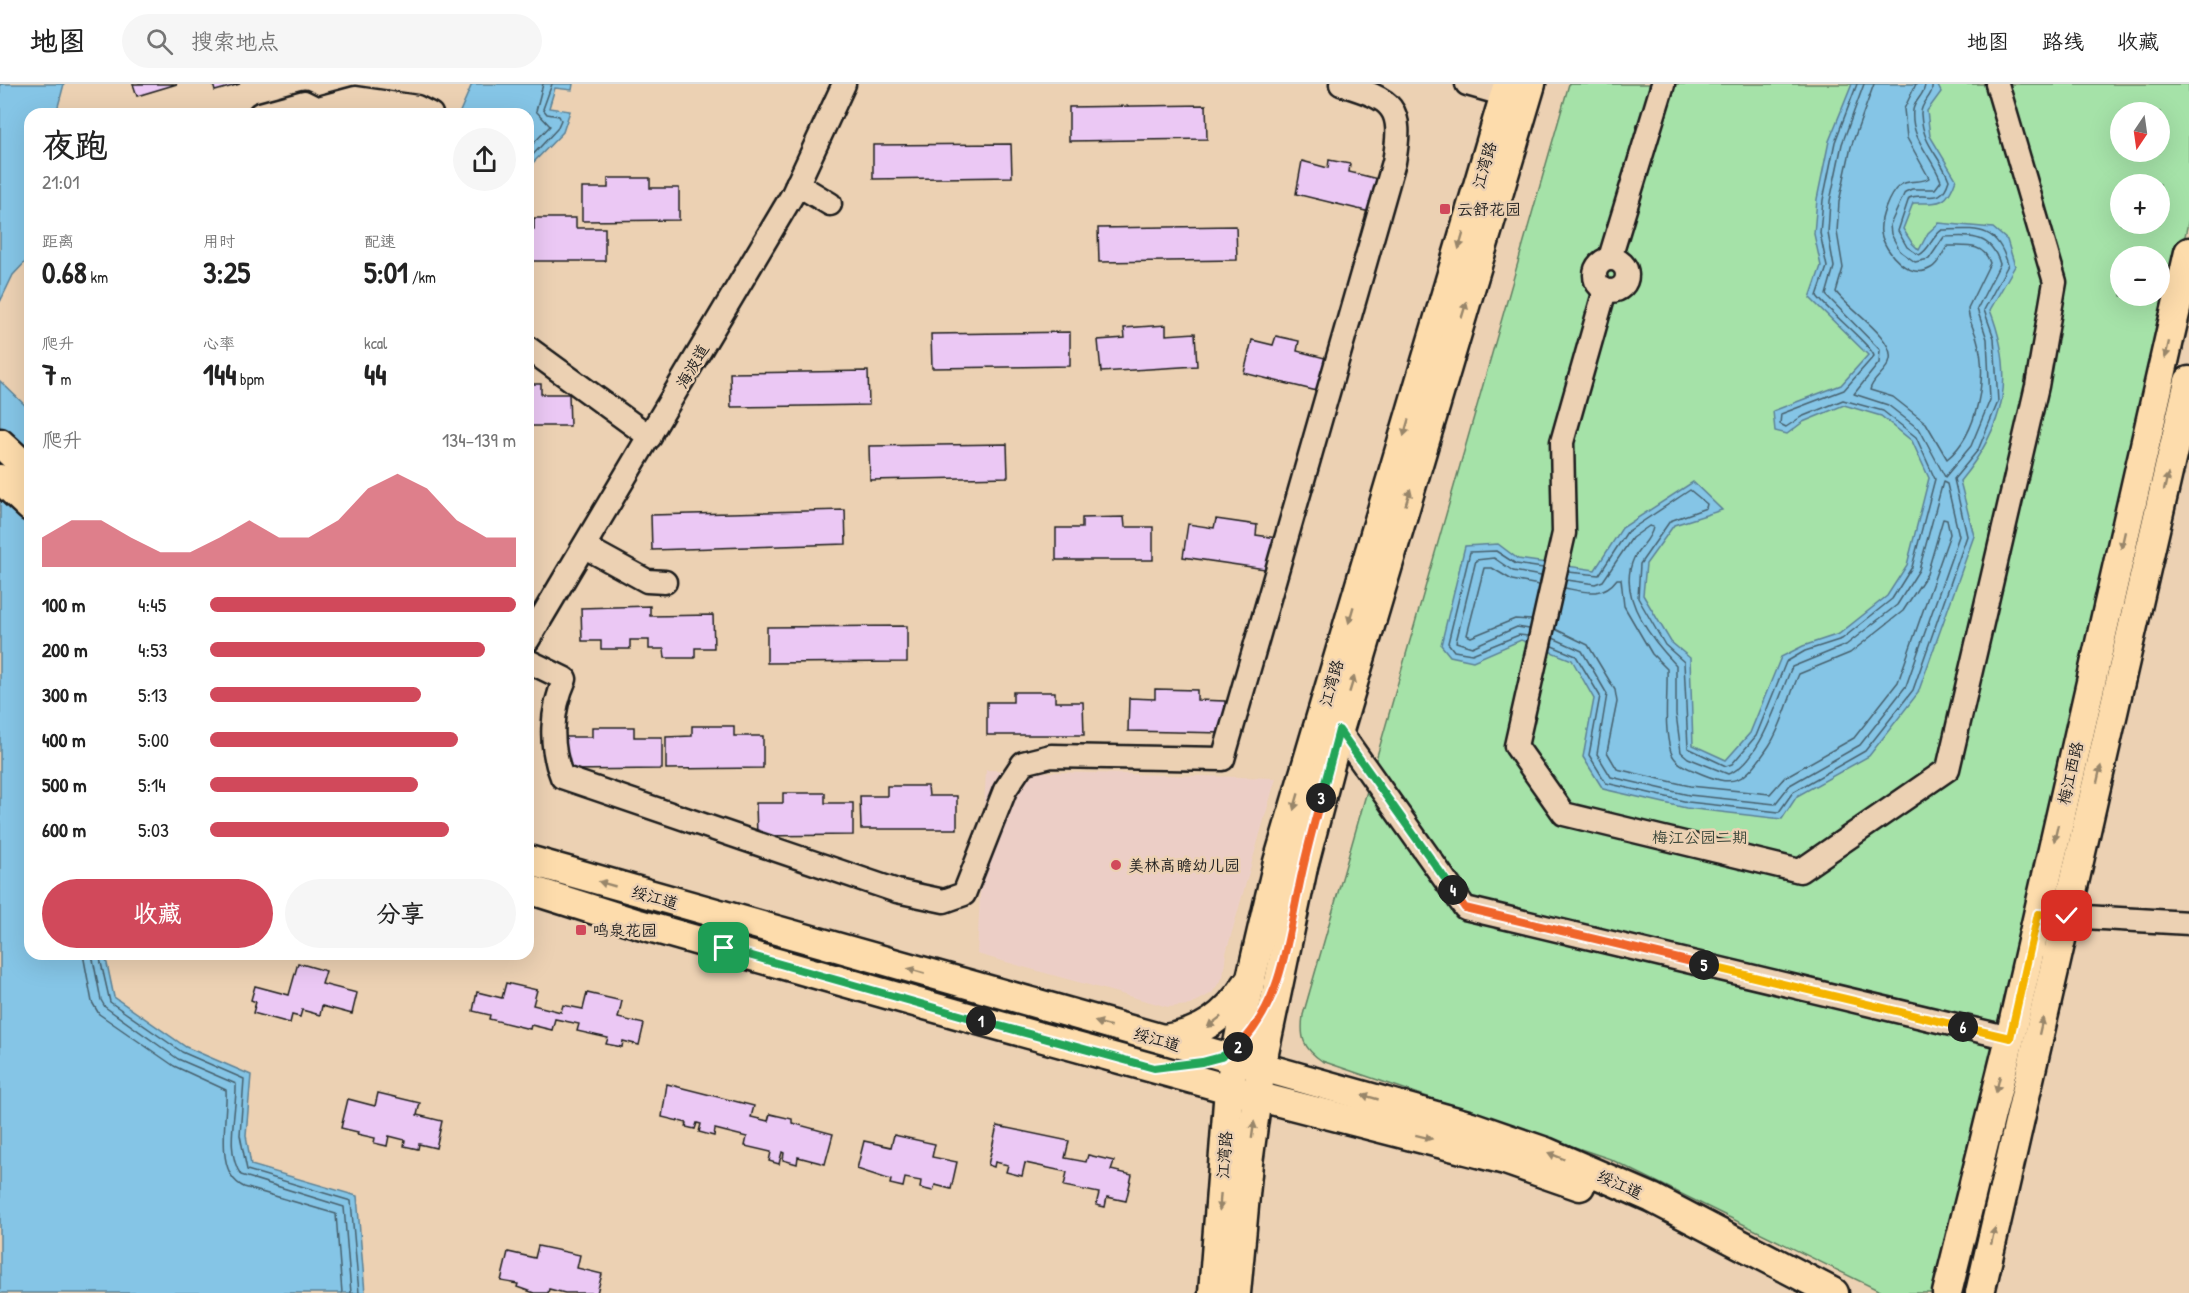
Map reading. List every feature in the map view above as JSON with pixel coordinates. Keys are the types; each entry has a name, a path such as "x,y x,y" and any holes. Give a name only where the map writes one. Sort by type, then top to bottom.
{"main road":[{"name":"江湾路","path":"1264,981 1303,867 1517,91"},
{"name":"江湾路","path":"1214,1293 1229,1089 1249,1055 1264,981 1278,862 1517,91"},
{"name":"梅江西路","path":"1947,1293 2010,1038 2189,252"},
{"name":"梅江西路","path":"1980,1293 2189,381"},
{"path":"0,443 24,465"},
{"path":"0,479 24,501"},
{"name":"绥江道","path":"534,862 1160,1040 1249,1055"},
{"name":"绥江道","path":"534,891 662,930 1229,1089 1257,1095 1330,1100 1471,1126 1546,1152 1652,1198 1834,1293"},
{"path":"1160,1040 1181,1037 1209,1026 1232,1004 1264,981 1277,1011 1284,1047 1330,1100"},
{"name":"江湾路","path":"1236,1293 1257,1095 1249,1055"},
{"path":"1154,1068 1180,1067 1249,1055 1299,1096 1330,1100"},
{"name":"绥江道","path":"1330,1100 1606,1196 1656,1219 1794,1293"}],"street":[{"name":"海波道","path":"534,630 650,437 797,184 844,84"},
{"path":"534,664 565,679 555,701 554,758 562,777 897,891 944,902 964,894 1005,790 1023,763 1051,756 1223,759 1394,162 1399,135 1395,112 1376,94 1341,84"},
{"path":"1467,84 1517,91"},
{"path":"1663,84 1610,258 1600,263 1595,272 1596,283 1605,290 1562,442 1564,533 1516,746 1564,814 1800,871 1948,769 2037,386 2055,282 1997,84"},
{"path":"330,108 355,98 419,108"},
{"path":"282,108 304,102 317,108"},
{"path":"797,184 830,204"},
{"path":"534,352 650,437"},
{"path":"585,547 647,581 665,582"},
{"path":"1339,730 1465,908 2010,1038"},
{"path":"2038,914 2189,923"}],"shaded area":[{"name":"美林高瞻幼儿园","path":"986,770 1276,778 1226,953 1223,977 1212,993 1190,1005 1168,1007 977,954"}],"green space":[{"name":"梅江公园二期","path":"1569,84 2189,84 2189,219 2170,299 2170,246 2110,246 2110,306 2168,306 1935,1293 1884,1293 1610,1159 1322,1061 1307,1047 1302,1030 1303,1015"}],"water":[{"path":"0,84 64,84 58,108 24,108 24,263 13,275 0,302"},
{"path":"472,84 573,84 572,90 555,88 549,108 570,111 563,132 534,162 534,108 462,108"},
{"path":"1852,84 1937,84 1941,92 1927,111 1930,136 1956,179 1949,194 1941,201 1913,203 1903,229 1919,250 1928,233 1939,223 1993,228 2007,240 2015,266 1990,310 2003,357 2002,400 1987,440 1960,481 1974,536 1918,693 1869,756 1797,796 1782,819 1686,808 1603,789 1583,757 1594,699 1572,660 1521,640 1473,661 1450,656 1441,645 1465,546 1498,544 1518,559 1595,570 1622,528 1693,482 1722,510 1674,525 1646,564 1643,595 1671,642 1690,658 1693,745 1726,760 1750,733 1781,657 1803,646 1839,634 1887,596 1907,565 1929,478 1912,441 1881,416 1844,405 1803,422 1787,434 1775,431 1773,411 1841,385 1868,355 1810,298 1821,266 1814,234 1817,199 1829,141"},
{"path":"0,381 24,404 24,960 106,960 114,997 186,1047 251,1075 246,1135 251,1165 357,1196 365,1293 0,1293"}],"building":[{"path":"133,84 177,84 137,96"},
{"path":"213,84 240,84 215,91"},
{"path":"1206,105 1207,139 1069,141 1069,107"},
{"path":"1011,144 1012,177 873,179 873,145"},
{"path":"1329,160 1350,164 1349,172 1378,179 1370,212 1296,194 1302,161 1328,168"},
{"path":"608,178 650,178 650,188 679,188 679,220 582,221 582,188 608,188"},
{"path":"534,218 576,218 576,228 605,228 605,261 534,261"},
{"path":"1236,226 1237,260 1099,262 1098,228"},
{"path":"1166,325 1166,335 1195,333 1197,366 1101,372 1098,340 1125,338 1124,328"},
{"path":"1070,332 1070,366 932,368 931,334"},
{"path":"1276,336 1299,341 1297,351 1325,358 1317,391 1244,373 1252,340 1273,345"},
{"path":"868,371 869,405 731,407 730,373"},
{"path":"534,384 541,384 541,394 569,394 570,426 534,426"},
{"path":"1007,444 1008,477 870,480 869,446"},
{"path":"845,510 846,544 652,550 651,515"},
{"path":"1124,517 1125,527 1153,527 1153,560 1056,560 1056,528 1082,528 1082,518"},
{"path":"1216,519 1257,525 1256,535 1284,539 1279,571 1183,557 1188,524 1214,528"},
{"path":"650,606 650,616 713,615 714,648 695,648 695,658 665,658 664,649 649,649 649,640 630,640 630,649 601,649 601,641 582,641 581,608"},
{"path":"907,626 907,662 767,663 767,627"},
{"path":"1155,689 1197,690 1197,700 1225,701 1224,733 1128,731 1129,698 1155,699"},
{"path":"1013,692 1055,692 1055,702 1083,702 1084,735 987,735 987,702 1013,702"},
{"path":"692,726 734,726 734,736 763,736 763,768 666,769 666,737 692,736"},
{"path":"592,727 634,727 634,737 662,737 662,769 566,770 565,737 592,737"},
{"path":"887,786 928,786 929,796 957,796 957,829 861,829 860,796 887,796"},
{"path":"783,793 825,793 825,803 853,803 853,835 757,836 756,803 783,803"},
{"path":"298,963 326,971 322,984 357,993 352,1014 322,1006 320,1015 302,1010 300,1017 292,1015 290,1023 253,1013 256,1002 251,1000 255,986 289,995"},
{"path":"506,983 537,990 533,1005 561,1012 563,1005 583,1009 587,993 622,1001 618,1018 644,1024 639,1045 623,1041 622,1047 606,1044 608,1038 577,1031 579,1024 555,1019 552,1030 531,1025 530,1029 489,1019 490,1015 473,1011 477,992 502,998"},
{"path":"667,1084 754,1106 751,1117 768,1121 770,1114 792,1119 792,1123 833,1134 825,1164 798,1157 797,1164 783,1160 784,1153 782,1152 779,1164 769,1161 771,1152 745,1146 747,1137 715,1129 714,1136 699,1132 701,1124 697,1123 695,1129 686,1127 687,1123 662,1117"},
{"path":"378,1093 420,1103 417,1115 442,1121 436,1148 419,1144 418,1149 404,1146 405,1140 389,1136 387,1146 374,1143 375,1138 341,1128 348,1099 375,1106"},
{"path":"997,1126 1069,1141 1065,1158 1086,1162 1088,1155 1114,1161 1111,1170 1132,1175 1126,1201 1107,1197 1105,1207 1096,1205 1099,1193 1064,1186 1067,1172 1025,1163 1022,1176 1006,1172 1008,1165 995,1162 994,1167 988,1165"},
{"path":"894,1135 935,1144 932,1157 957,1162 951,1189 935,1185 933,1191 920,1188 921,1181 905,1178 903,1187 890,1184 891,1180 857,1169 864,1141 891,1147"},
{"path":"538,1246 580,1255 577,1268 602,1274 597,1293 565,1293 549,1289 548,1293 534,1293 517,1287 518,1284 501,1281 508,1252 535,1258"}],"place":[{"name":"云舒花园","path":"1445,209"},
{"name":"美林高瞻幼儿园","path":"1116,865"},
{"name":"鸣泉花园","path":"581,930"}],"route":[{"path":"724,948 1154,1068 1180,1067 1221,1057 1248,1037 1278,985 1303,867 1339,730 1465,908 2010,1038 2038,914 2067,916"}]}
